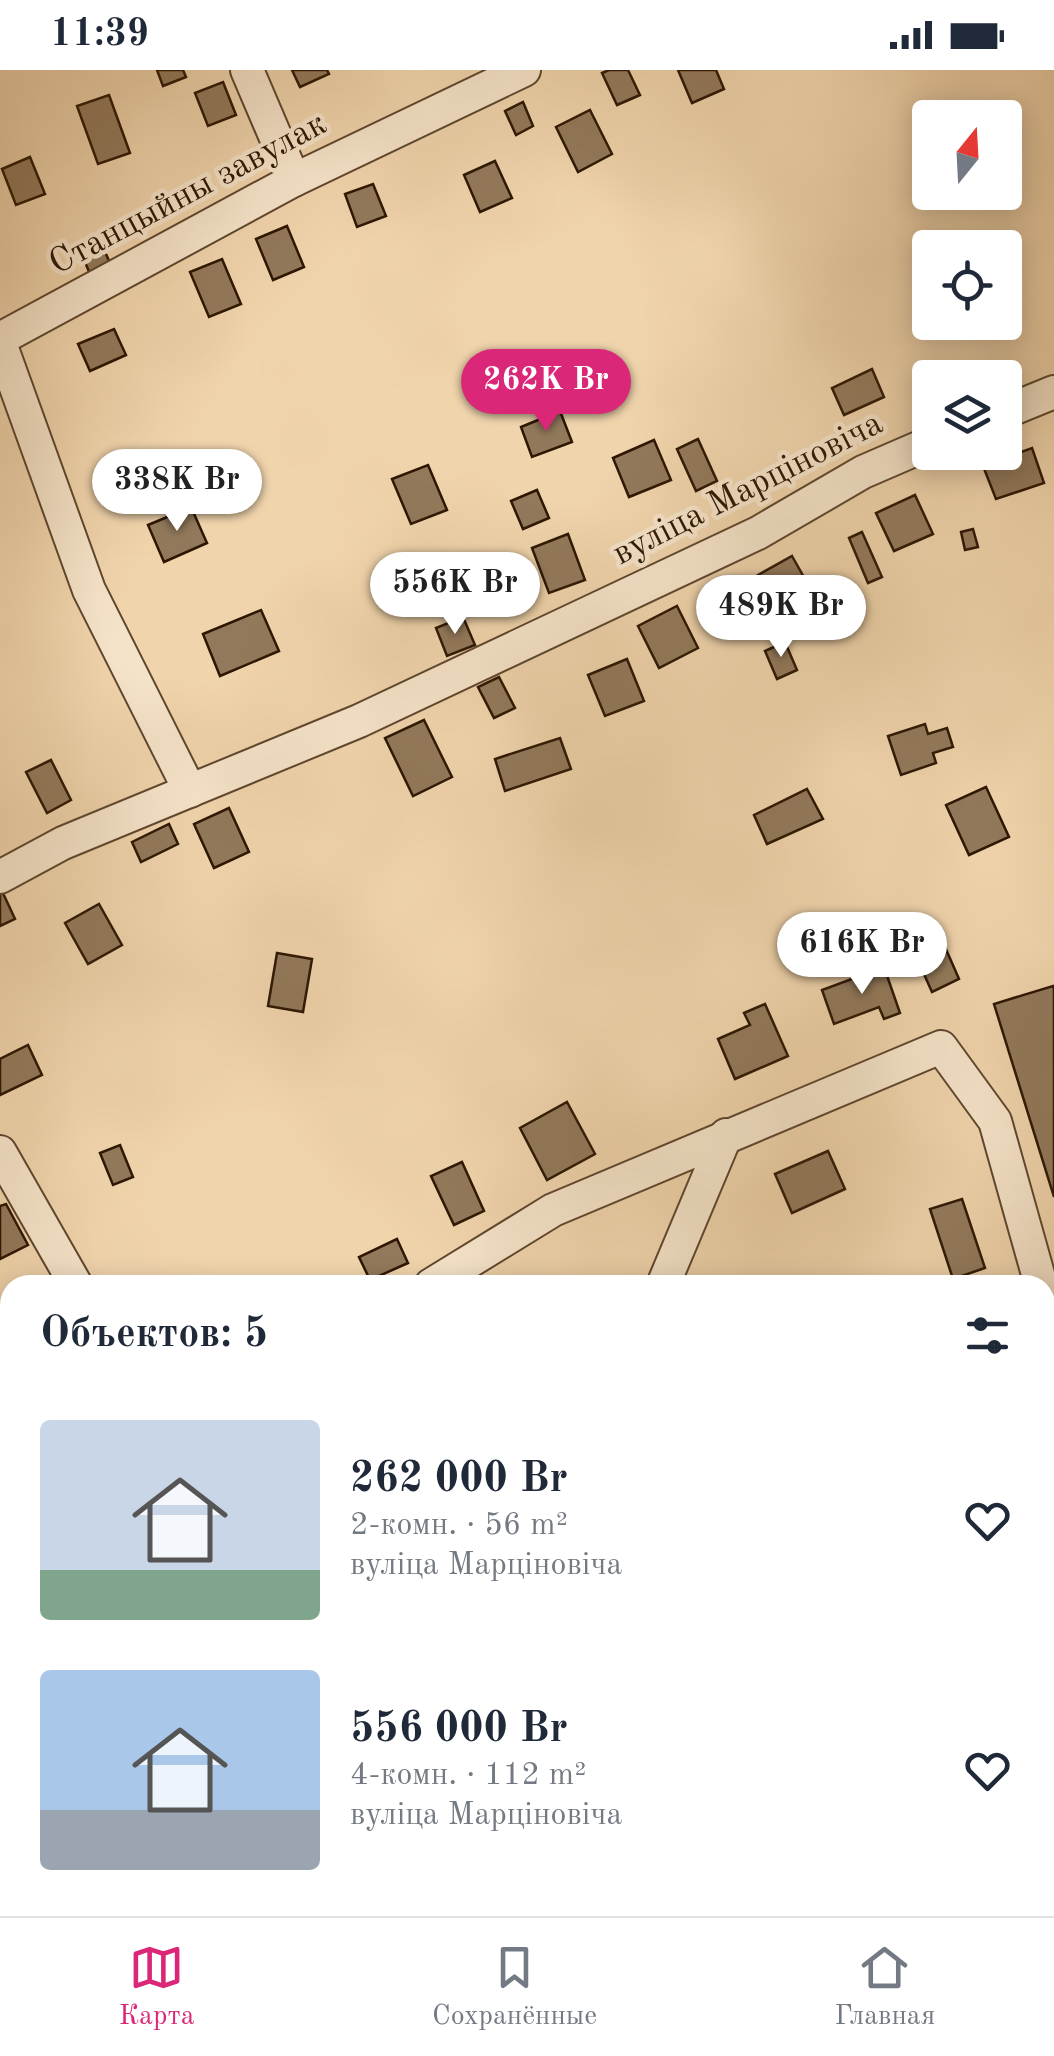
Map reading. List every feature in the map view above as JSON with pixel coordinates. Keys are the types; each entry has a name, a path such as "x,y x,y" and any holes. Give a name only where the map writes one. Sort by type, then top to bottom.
{"street":[{"path":"247,70 294,180"},
{"name":"Станцыйны завулак","path":"0,341 294,180 524,70"},
{"path":"0,341 89,590 190,791"},
{"path":"1022,405 1054,392"},
{"name":"вуліца Марціновіча","path":"0,877 63,843 394,705 758,533 864,472 912,451"},
{"path":"447,1275 553,1210 941,1047 995,1121 1038,1275"},
{"path":"668,1275 726,1135"},
{"path":"0,1152 70,1275"}],"building":[{"path":"157,70 183,70 186,77 163,86"},
{"path":"292,70 327,70 329,74 300,87"},
{"path":"628,70 640,95 617,105 602,73"},
{"path":"678,70 716,70 724,89 692,103"},
{"path":"223,82 236,115 208,126 195,93"},
{"path":"109,95 130,153 98,164 77,106"},
{"path":"523,102 533,126 516,135 505,111"},
{"path":"590,110 612,154 578,172 556,127"},
{"path":"30,157 45,194 16,205 2,169"},
{"path":"495,161 512,198 480,212 464,175"},
{"path":"373,184 386,216 357,227 345,194"},
{"path":"287,226 304,267 273,280 256,239"},
{"path":"100,241 111,265 90,274 80,250"},
{"path":"222,259 241,304 209,317 190,272"},
{"path":"114,329 126,355 90,371 78,344"},
{"path":"872,369 884,397 844,415 832,388"},
{"path":"560,411 572,442 532,457 521,427"},
{"path":"698,439 717,481 696,491 677,449"},
{"path":"654,440 671,480 629,497 613,458"},
{"path":"1032,448 1044,483 996,499 985,470 1022,470 1022,452"},
{"path":"428,465 447,510 411,524 392,479"},
{"path":"537,490 549,518 523,529 511,501"},
{"path":"915,495 933,534 894,551 876,513"},
{"path":"191,507 207,543 164,562 148,525"},
{"path":"973,529 978,547 965,550 961,532"},
{"path":"862,532 882,577 868,583 849,538"},
{"path":"568,534 585,580 549,593 532,548"},
{"path":"792,556 827,618 793,637 758,575"},
{"path":"677,606 698,648 659,668 638,626"},
{"path":"261,610 279,651 220,676 203,634"},
{"path":"463,617 475,645 447,656 436,628"},
{"path":"785,642 797,670 777,679 765,651"},
{"path":"627,659 644,701 605,716 588,675"},
{"path":"499,677 515,708 494,718 478,687"},
{"path":"424,720 452,777 413,796 385,738"},
{"path":"925,724 928,734 947,728 953,747 933,753 936,763 901,775 888,736"},
{"path":"560,738 571,769 505,791 495,759"},
{"path":"51,760 71,800 47,813 26,772"},
{"path":"986,787 1009,837 969,855 946,805"},
{"path":"807,789 823,819 767,844 754,815"},
{"path":"229,808 249,852 214,868 194,824"},
{"path":"169,824 178,844 141,862 132,842"},
{"path":"0,892 15,919 0,926"},
{"path":"99,904 122,945 88,964 65,923"},
{"path":"934,922 959,979 932,992 919,963 907,968 896,942"},
{"path":"277,953 312,959 303,1012 268,1006"},
{"path":"884,967 900,1013 884,1019 879,1007 834,1024 822,990"},
{"path":"1053,986 1054,989 1054,1197 994,1004"},
{"path":"765,1004 788,1056 735,1079 718,1039 750,1025 744,1013"},
{"path":"28,1045 42,1075 0,1095 0,1059"},
{"path":"567,1102 595,1154 547,1180 520,1128"},
{"path":"120,1145 133,1177 113,1185 100,1153"},
{"path":"828,1151 845,1189 792,1213 775,1174"},
{"path":"462,1162 484,1211 454,1225 431,1176"},
{"path":"962,1199 985,1268 952,1275 930,1209"},
{"path":"6,1204 28,1245 0,1259 0,1206"},
{"path":"397,1239 408,1263 381,1275 368,1275 359,1257"}]}
